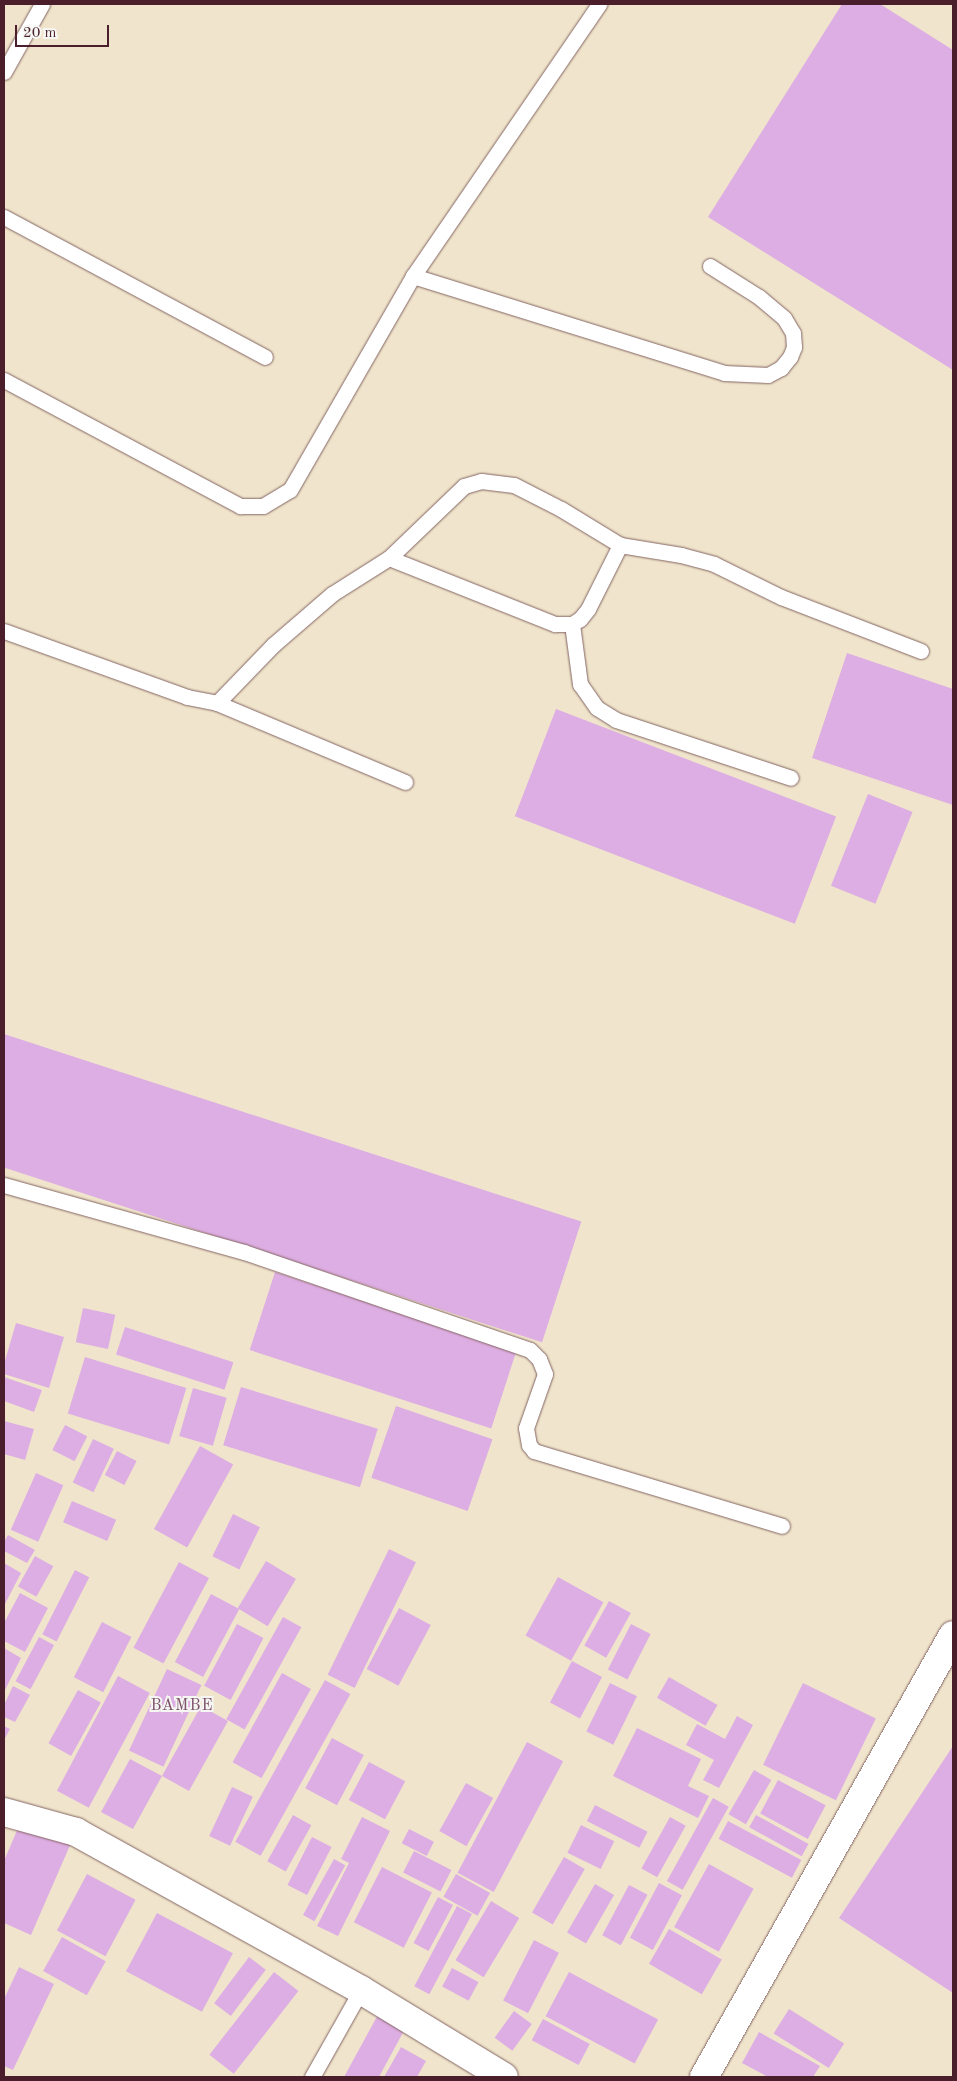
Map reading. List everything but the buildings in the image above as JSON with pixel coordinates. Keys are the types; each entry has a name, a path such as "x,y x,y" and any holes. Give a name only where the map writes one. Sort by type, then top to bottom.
{"street":[{"path":"704,2077 953,1635"},
{"path":"4,1812 76,1832 361,1990 504,2077"}],"lane":[{"path":"4,72 42,4"},
{"path":"4,380 240,506 263,506 274,501 290,490 413,276 599,4"},
{"path":"4,217 265,357"},
{"path":"413,276 724,373 768,375 781,368 790,358 794,347 793,333 784,318 759,297 710,266"},
{"path":"217,703 273,645 332,594 389,558 464,486 482,481 514,485 561,509 620,545 681,555 714,564 781,597 920,651"},
{"path":"389,558 555,624 572,624 580,619 588,609 620,545"},
{"path":"572,624 580,684 597,708 616,720 791,778"},
{"path":"4,631 187,697 217,703 405,782"},
{"path":"4,1185 244,1252 530,1350 539,1359 545,1374 526,1428 529,1445 534,1451 782,1526"},
{"path":"312,2077 361,1990"}],"district":[{"name":"BAMBE","path":"182,1706"}]}
